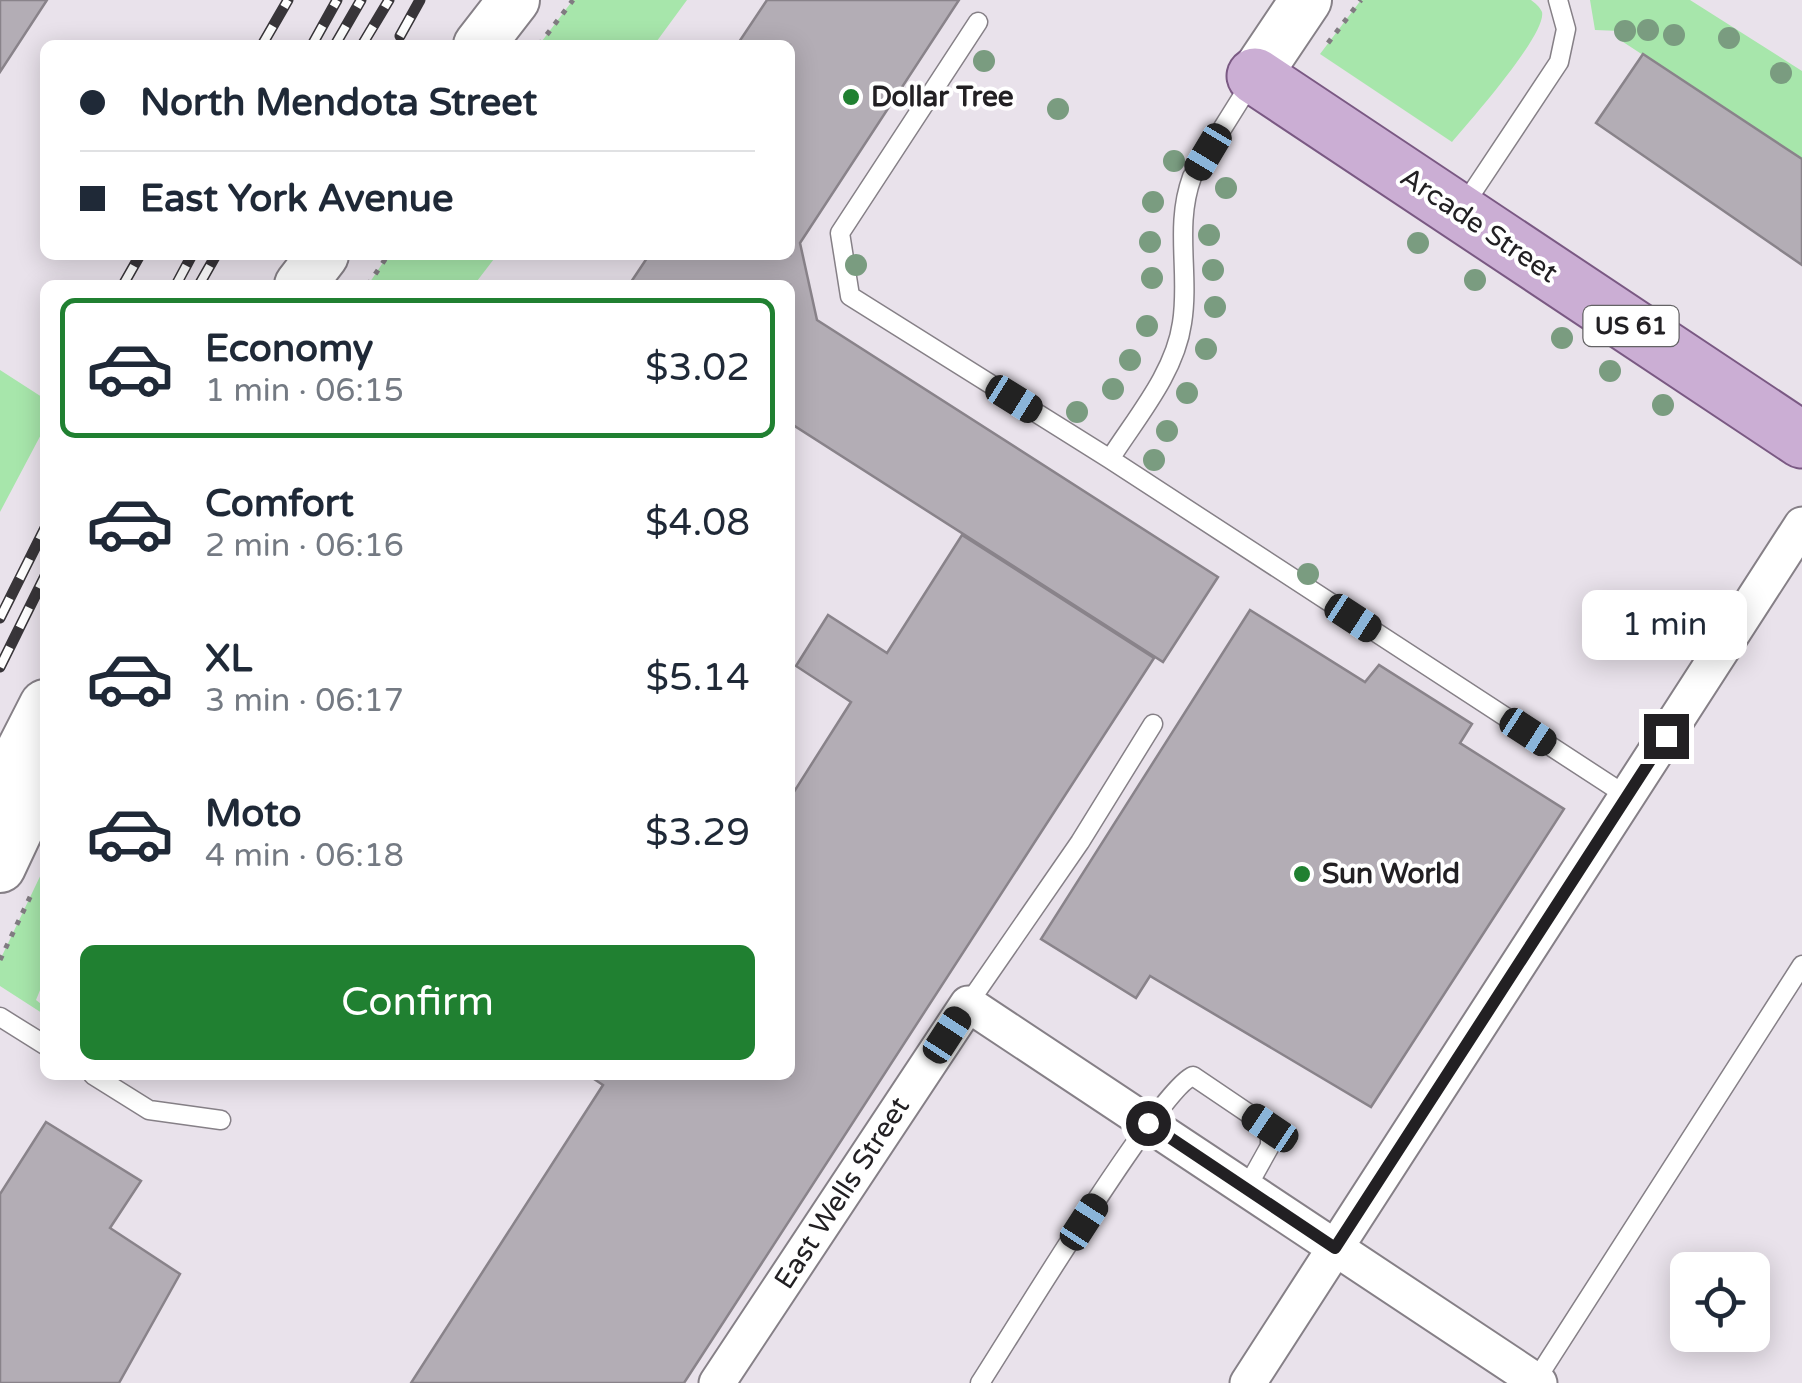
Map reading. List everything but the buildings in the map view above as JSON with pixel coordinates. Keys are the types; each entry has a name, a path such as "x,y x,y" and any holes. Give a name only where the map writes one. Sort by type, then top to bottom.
{"main road":[{"path":"483,40 514,0"},
{"path":"1274,88 1306,0"},
{"name":"Arcade Street","path":"1274,88 1802,440"},
{"path":"304,280 320,260"},
{"path":"0,793 40,715"},
{"path":"19,874 40,792"}],"street":[{"path":"1248,1383 1802,525"},
{"path":"968,1004 1536,1382"},
{"name":"East Wells Street","path":"717,1383 968,1004"}],"lane":[{"path":"1459,212 1563,53 1566,29 1558,0"},
{"path":"978,22 840,233 850,296 1110,459 1627,796"},
{"path":"1110,459 1174,356 1184,308 1181,226 1192,178 1274,88"},
{"path":"968,1004 1080,842 1152,724"},
{"path":"1536,1382 1802,965"},
{"path":"0,1017 40,1042"},
{"path":"980,1383 1148,1123 1182,1079 1193,1076 1270,1128 1270,1146 1246,1189"},
{"path":"101,1080 150,1110 220,1120"}],"path":[{"path":"544,40 573,0"},
{"path":"1274,88 1320,54 1361,0"},
{"path":"0,960 19,874"}],"green space":[{"path":"573,0 687,0 658,40 543,40"},
{"path":"1361,0 1531,0 1542,12 1520,58 1452,142 1320,54"},
{"path":"1590,0 1690,0 1802,71 1802,159 1617,38 1620,31 1595,30"},
{"path":"385,260 493,260 478,280 371,280"},
{"path":"0,370 40,396 40,436 0,512"},
{"path":"40,876 40,990 36,1000 40,1012 0,986 0,960"}],"railway":[{"path":"265,40 288,0"},
{"path":"315,40 337,0"},
{"path":"338,40 361,0"},
{"path":"365,40 389,0"},
{"path":"400,36 420,0"},
{"path":"126,280 137,260"},
{"path":"179,280 189,260"},
{"path":"202,280 213,260"},
{"path":"0,618 40,538"},
{"path":"0,667 40,586"}],"place":[{"name":"Dollar Tree","path":"851,97"},
{"name":"Sun World","path":"1302,874"}],"route":[{"path":"1148,1123 1335,1248 1666,736"}]}
